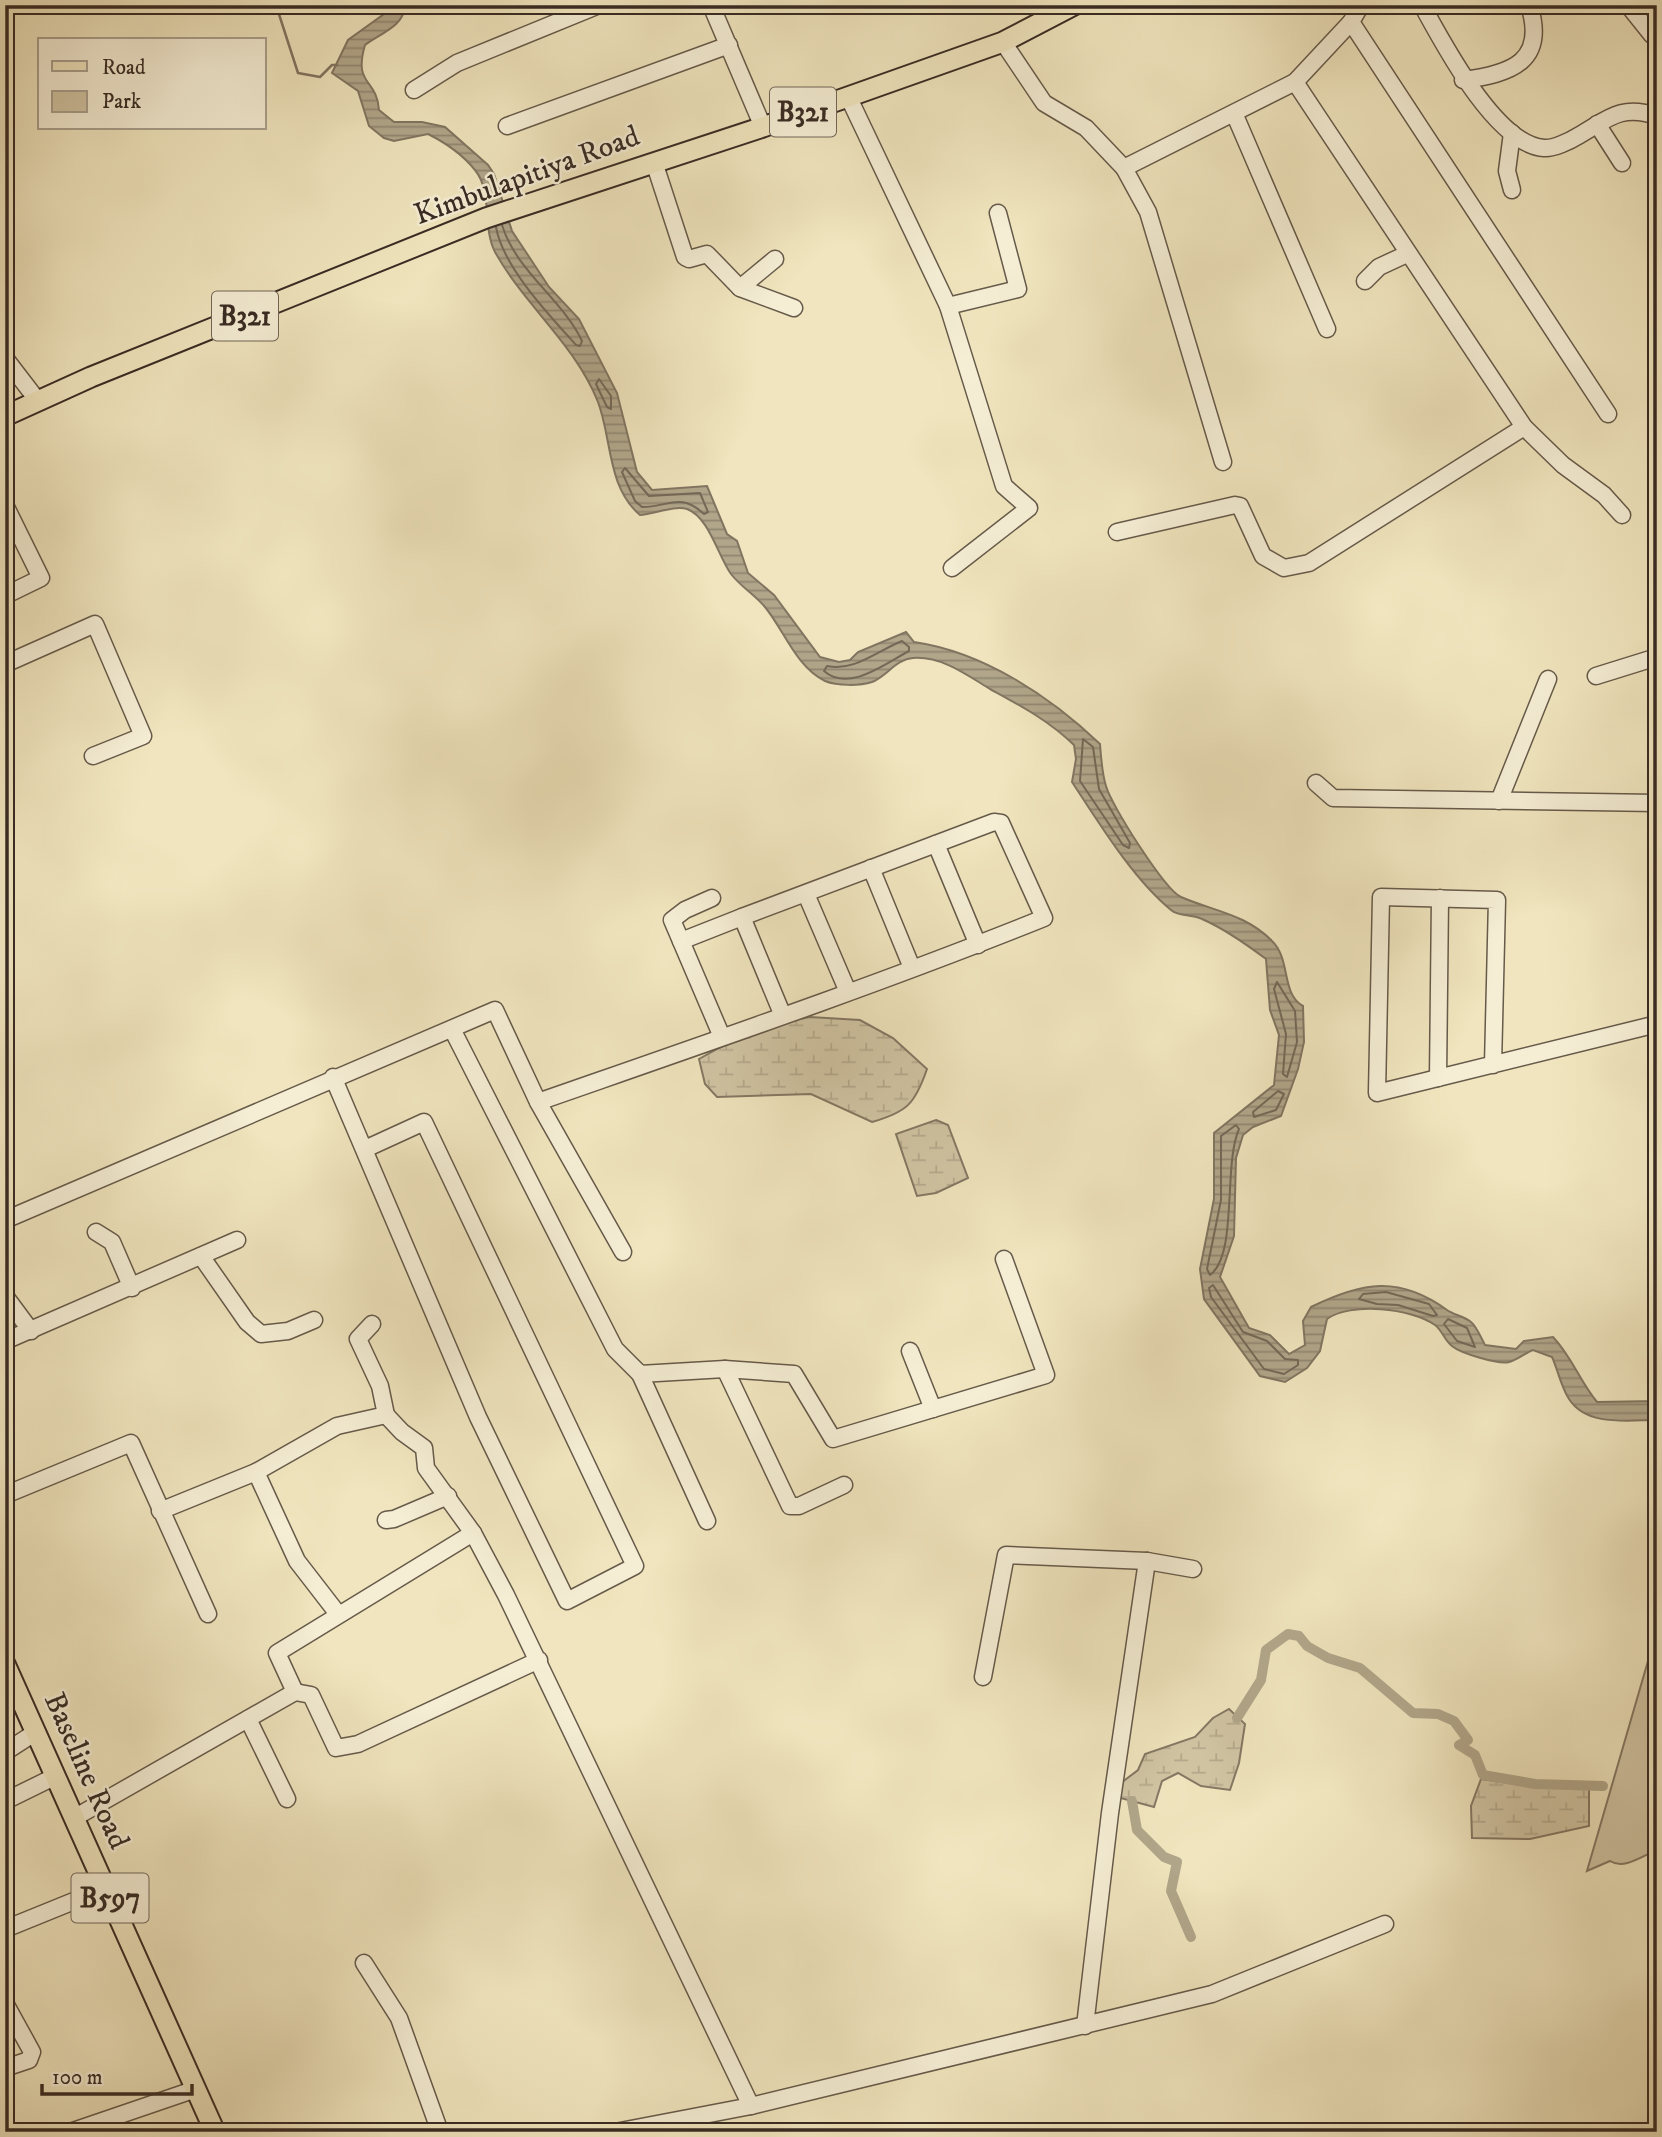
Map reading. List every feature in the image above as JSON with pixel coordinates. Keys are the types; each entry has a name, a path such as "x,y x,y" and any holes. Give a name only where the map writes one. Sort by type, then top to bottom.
{"main road":[{"name":"Kimbulapitiya Road","path":"5,416 526,202 763,127 1003,42 1074,5"},
{"name":"Baseline Road","path":"5,1664 215,2132"}],"street":[{"path":"414,90 457,63 599,5"},
{"path":"711,5 763,127"},
{"path":"1124,168 1295,82 1351,22 1361,5"},
{"path":"1422,5 1463,80 1512,133 1529,145 1546,149 1576,138 1609,115 1625,111 1657,116"},
{"path":"1463,80 1508,71 1529,56 1535,43 1530,5"},
{"path":"1628,5 1652,34"},
{"path":"1351,22 1608,414"},
{"path":"1003,42 1044,103 1086,128 1124,168 1148,212 1223,462"},
{"path":"507,126 729,45"},
{"path":"1295,82 1524,427 1563,465 1604,495 1622,515"},
{"path":"848,96 948,306 1004,486 1029,508 952,568"},
{"path":"1234,113 1327,329"},
{"path":"1597,124 1622,163"},
{"path":"1512,133 1507,171 1513,190"},
{"path":"654,162 685,257 689,259 707,254 740,288 794,308"},
{"path":"948,306 1018,289 998,213"},
{"path":"1365,281 1374,263 1407,254"},
{"path":"740,288 775,259"},
{"path":"5,358 38,401"},
{"path":"1117,532 1234,505 1240,506 1263,556 1284,568 1309,563 1524,427"},
{"path":"5,505 41,578 6,596"},
{"path":"5,664 95,624 143,736 93,757"},
{"path":"1596,676 1657,657"},
{"path":"1499,801 1548,679"},
{"path":"1316,783 1333,798 1657,803"},
{"path":"538,1102 783,1016 1044,918 1001,822 994,821 681,941"},
{"path":"936,844 978,945"},
{"path":"871,868 912,968"},
{"path":"806,894 848,992"},
{"path":"1493,1065 1497,900 1381,897 1377,1093 1493,1065 1657,1024"},
{"path":"712,898 685,910 672,920 722,1037"},
{"path":"1438,1078 1440,898"},
{"path":"742,917 783,1016"},
{"path":"5,1220 333,1077 495,1010 538,1102 622,1252"},
{"path":"452,1029 615,1349 640,1374 707,1521"},
{"path":"333,1077 478,1417 566,1601 635,1566 424,1122 365,1149"},
{"path":"96,1231 112,1242 132,1289"},
{"path":"5,1341 132,1289 237,1240"},
{"path":"201,1256 247,1322 261,1334 288,1331 314,1320"},
{"path":"640,1374 725,1369 794,1374 833,1439 1046,1375 1004,1259"},
{"path":"5,1296 31,1331"},
{"path":"372,1324 358,1339 380,1386 386,1415 402,1432 424,1448 426,1468 473,1533 539,1660 751,2106"},
{"path":"910,1352 933,1409"},
{"path":"725,1369 789,1506 799,1506 844,1485"},
{"path":"160,1511 256,1472 337,1426 386,1415"},
{"path":"5,1495 131,1443 208,1614"},
{"path":"256,1472 297,1561 338,1614"},
{"path":"386,1520 394,1520 448,1496"},
{"path":"295,1692 277,1653 473,1533"},
{"path":"983,1677 1006,1555 1147,1561 1193,1569"},
{"path":"1085,2026 1110,1813 1147,1561"},
{"path":"74,1818 295,1692 311,1695 336,1748 358,1744 539,1660"},
{"path":"248,1719 286,1799"},
{"path":"5,1752 36,1732"},
{"path":"5,1801 55,1776"},
{"path":"5,1929 106,1888"},
{"path":"615,2132 751,2106 1212,1994 1385,1924"},
{"path":"364,1963 399,2018 440,2132"},
{"path":"5,2003 32,2052 29,2060 5,2068"},
{"path":"70,2132 196,2089"}],"green space":[{"path":"810,1017 860,1020 893,1038 927,1069 914,1099 902,1110 872,1122 811,1094 717,1097 705,1084 699,1059 753,1033"},
{"path":"936,1120 948,1125 968,1178 936,1193 917,1196 896,1134"},
{"path":"1657,1630 1657,1850 1627,1863 1610,1861 1587,1871"},
{"path":"1229,1709 1245,1724 1239,1763 1230,1790 1201,1786 1178,1773 1162,1781 1154,1807 1117,1797 1117,1786 1138,1770 1145,1754 1195,1737 1213,1718"},
{"path":"1481,1779 1531,1786 1577,1785 1589,1789 1589,1826 1530,1839 1472,1838 1471,1806"}],"water":[{"path":"389,5 405,5 401,19 365,45 362,58 364,75 374,92 379,110 394,122 422,122 445,127 488,165 494,174 512,231 549,287 579,319 617,393 637,472 652,490 707,486 727,534 737,541 748,573 774,595 820,657 839,662 850,660 858,652 906,632 914,642 940,647 990,666 1060,709 1100,744 1104,776 1110,796 1139,846 1173,891 1181,897 1240,919 1262,932 1278,948 1292,993 1296,1001 1303,1006 1304,1042 1298,1069 1281,1116 1253,1127 1243,1135 1236,1158 1234,1236 1220,1277 1249,1328 1270,1335 1289,1354 1305,1345 1303,1321 1311,1307 1364,1288 1396,1287 1413,1291 1468,1320 1485,1345 1516,1349 1524,1341 1553,1337 1597,1402 1657,1401 1657,1420 1609,1420 1586,1414 1569,1399 1552,1357 1533,1350 1509,1362 1480,1358 1452,1346 1435,1325 1424,1319 1381,1309 1350,1310 1327,1319 1320,1351 1307,1368 1285,1382 1260,1376 1204,1299 1200,1269 1214,1199 1214,1133 1274,1085 1279,1035 1270,1010 1266,959 1211,923 1174,912 1143,883 1117,850 1072,782 1076,759 1074,745 1044,721 944,663 924,658 907,659 877,680 867,683 842,685 825,681 806,667 765,607 731,574 707,528 695,513 677,508 640,515 629,504 616,477 598,402 588,381 495,252 489,232 484,189 475,170 453,149 428,134 394,141 384,138 369,126 358,91 332,73 348,40 384,14"}],"waterway":[{"path":"276,5 298,73 320,77 332,65 337,65"},
{"path":"1237,1718 1261,1680 1266,1650 1288,1634 1299,1636 1307,1646 1328,1658 1360,1668 1413,1713 1438,1714 1454,1721 1468,1740 1459,1745 1475,1755 1483,1775 1535,1784 1603,1786"},
{"path":"1132,1801 1137,1830 1164,1857 1177,1862 1171,1891 1191,1937"}]}
